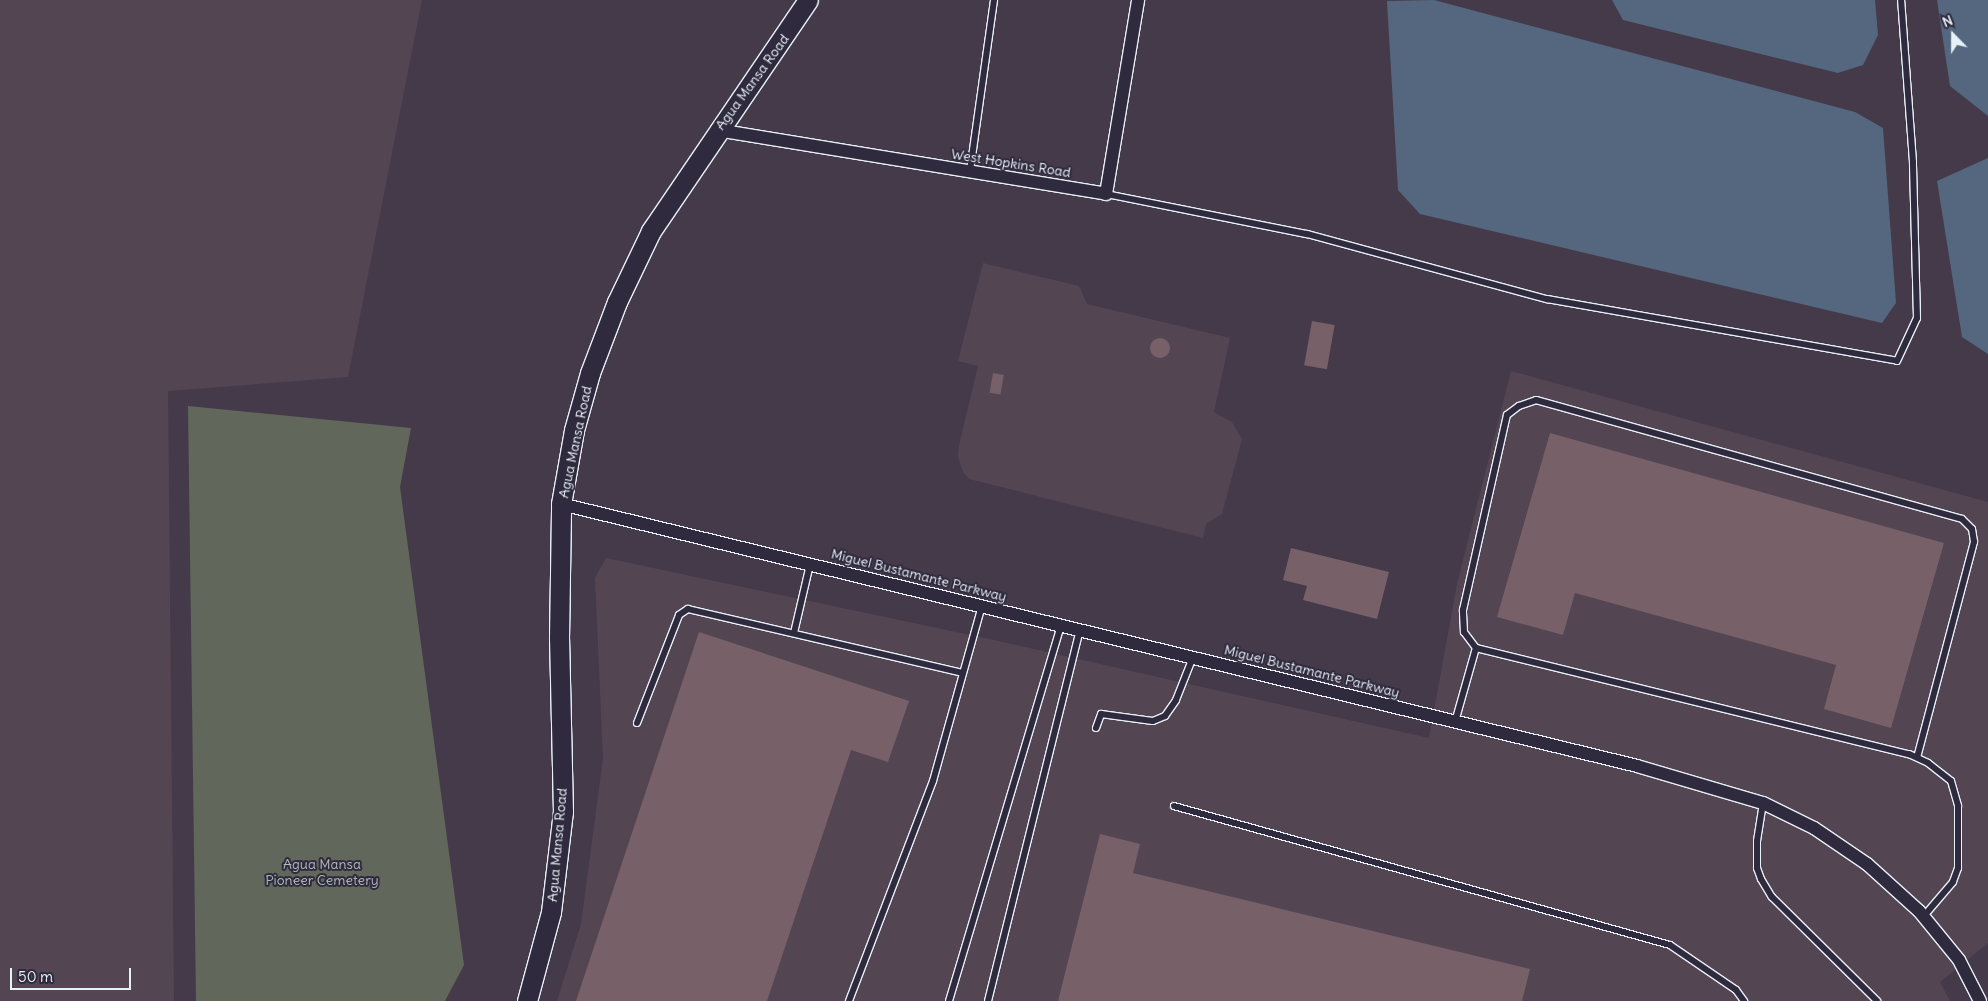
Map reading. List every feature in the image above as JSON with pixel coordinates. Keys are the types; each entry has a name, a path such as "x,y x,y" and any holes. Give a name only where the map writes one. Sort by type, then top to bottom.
{"main road":[{"name":"Agua Mansa Road","path":"527,1001 550,912 563,812 559,638 561,504 574,430 590,373 617,302 651,231 717,130 808,0"}],"street":[{"path":"1106,194 1138,0"},
{"name":"West Hopkins Road","path":"717,130 1106,194"},
{"name":"Miguel Bustamante Parkway","path":"561,504 810,563 1455,722 1708,785 1763,803 1814,828 1867,864 1923,917 1959,960 1980,1001"}],"lane":[{"path":"970,171 994,0"},
{"path":"1106,194 1307,234 1547,299 1897,361 1917,318 1913,162 1901,0"},
{"path":"1917,757 1974,542 1972,529 1962,519 1536,400 1519,406 1507,416 1463,610 1464,632 1476,648 1828,732 1917,757 1951,781 1958,806 1958,868 1953,882 1923,917"},
{"path":"794,633 810,563"},
{"path":"849,1001 932,781 982,606"},
{"path":"638,723 682,611 688,609 963,673"},
{"path":"948,1001 1061,625"},
{"path":"988,1001 1080,630"},
{"path":"1455,722 1476,648"},
{"path":"1096,728 1101,714 1153,721 1165,716 1176,700 1193,657"},
{"path":"1763,803 1757,841 1757,868 1761,880 1772,896 1877,1001"},
{"path":"1174,806 1670,945 1736,990 1744,1001"}],"shaded area":[{"path":"0,0 422,0 348,377 168,391 174,1001 0,1001"},
{"path":"983,263 1079,286 1087,304 1230,338 1214,412 1232,422 1242,439 1222,514 1206,524 1203,538 969,479 963,472 958,457 959,445 978,366 958,361"},
{"path":"1511,371 1988,502 1988,943 1940,982 1950,1001 557,1001 581,924 603,758 595,578 606,558 994,640 1429,738 1457,584"}],"green space":[{"name":"Agua Mansa Pioneer Cemetery","path":"188,406 411,428 400,487 464,965 445,1001 196,1001"}],"water":[{"path":"1434,0 1855,112 1883,128 1896,303 1882,323 1420,214 1398,190 1387,1"},
{"path":"1612,0 1875,0 1878,35 1863,65 1838,73 1623,20"},
{"path":"1937,0 1988,0 1988,116 1950,86"},
{"path":"1988,158 1988,354 1962,337 1937,181"}],"building":[{"path":"1312,321 1335,325 1327,369 1304,365"},
{"path":"1156,338 1164,338 1170,344 1170,352 1164,358 1156,358 1150,352 1150,344"},
{"path":"993,373 1004,375 1000,395 990,393"},
{"path":"1550,433 1944,543 1891,728 1824,709 1836,665 1575,593 1563,635 1497,617"},
{"path":"1291,548 1389,572 1377,619 1303,600 1307,586 1283,580"},
{"path":"699,632 909,701 888,762 851,750 767,1001 576,1001"},
{"path":"1100,834 1140,844 1133,873 1530,969 1522,1001 1058,1001"}]}
